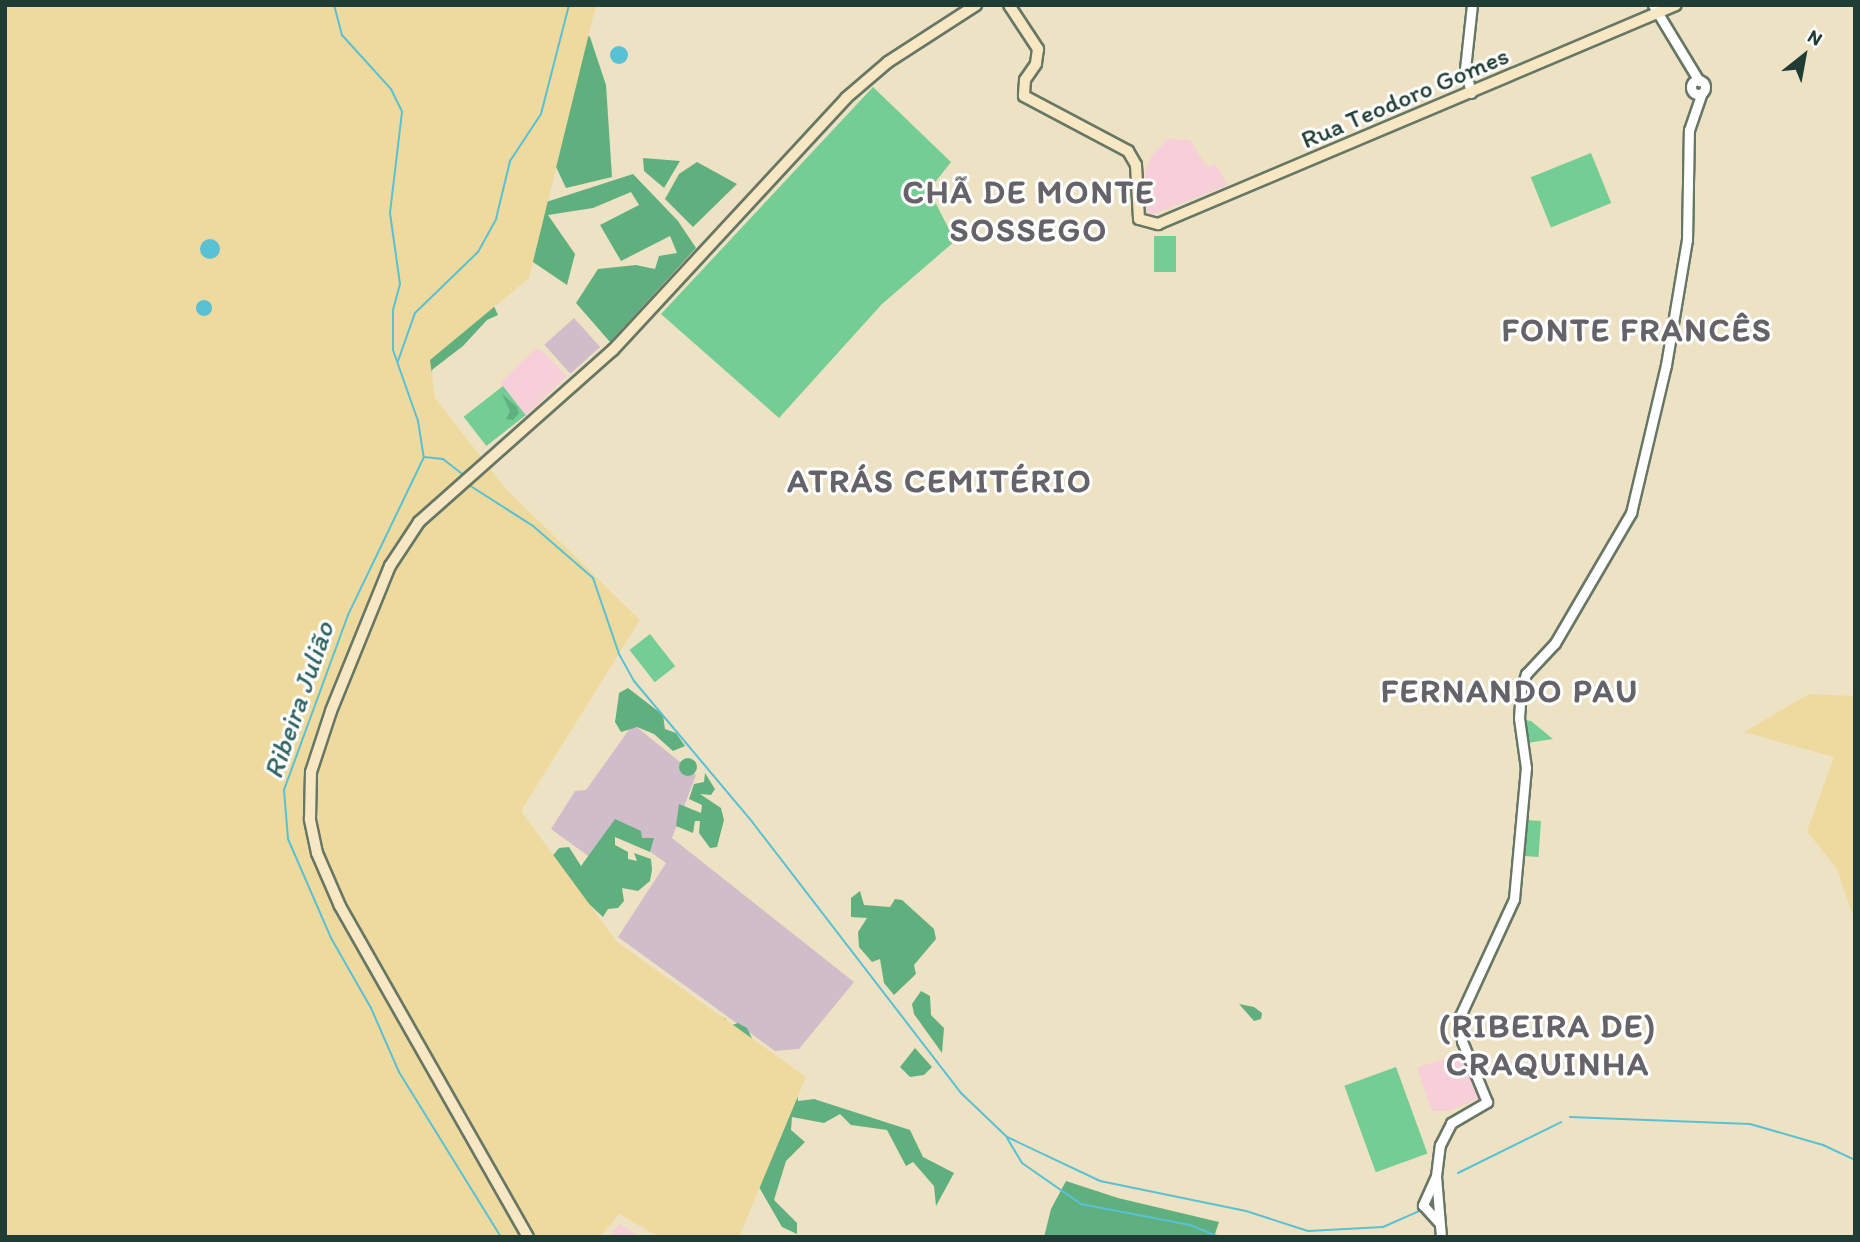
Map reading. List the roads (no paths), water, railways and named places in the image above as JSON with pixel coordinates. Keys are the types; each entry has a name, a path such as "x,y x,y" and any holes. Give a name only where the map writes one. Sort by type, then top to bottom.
{"main road":[{"path":"528,1237 340,906 317,853 310,819 311,772 331,711 390,566 419,522 613,350 846,98 888,62 976,5"},
{"name":"Rua Teodoro Gomes","path":"1009,5 1038,49 1036,64 1025,80 1024,96 1128,151 1136,165 1139,219 1158,225 1471,93 1655,10 1676,5"}],"street":[{"path":"1471,9 1465,78 1471,93"},
{"path":"1439,1223 1423,1205 1436,1176 1446,1130 1457,1118 1487,1102 1462,1041 1460,1016 1514,899 1525,785 1519,702 1526,674 1555,643 1631,513 1666,365 1687,240 1688,144 1698,93 1704,86 1696,81 1655,10"},
{"path":"1436,1176 1441,1237"}],"water":[{"path":"619,46 625,49 628,55 625,61 619,64 613,61 610,55 613,49"},
{"path":"210,239 217,242 220,249 217,256 210,259 203,256 200,249 203,242"},
{"path":"204,300 210,302 210,314 204,316 198,314 196,308 198,302"}],"waterway":[{"name":"Ribeira Julião","path":"334,5 342,35 391,89 402,112 390,213 400,284 393,311 393,350 418,421 424,457 348,615 284,790 288,839 331,938 371,1008 399,1072 501,1237"},
{"path":"398,361 415,313 478,252 496,219 510,161 541,114 569,5"},
{"path":"424,457 443,459 462,474"},
{"path":"469,485 533,526 593,578 619,654 634,681 753,823 961,1093 1007,1137 1100,1181 1246,1211 1308,1231 1383,1227 1424,1209"},
{"path":"1570,1117 1750,1124 1823,1145 1855,1160"},
{"path":"1458,1173 1561,1122"},
{"path":"1007,1138 1022,1163 1081,1204 1190,1225 1220,1237"}],"district":[{"name":"CHÃ DE MONTE SOSSEGO","path":"1029,211"},
{"name":"FONTE FRANCÊS","path":"1637,330"},
{"name":"ATRÁS CEMITÉRIO","path":"940,481"},
{"name":"FERNANDO PAU","path":"1510,691"},
{"name":"(RIBEIRA DE) CRAQUINHA","path":"1548,1045"}]}
